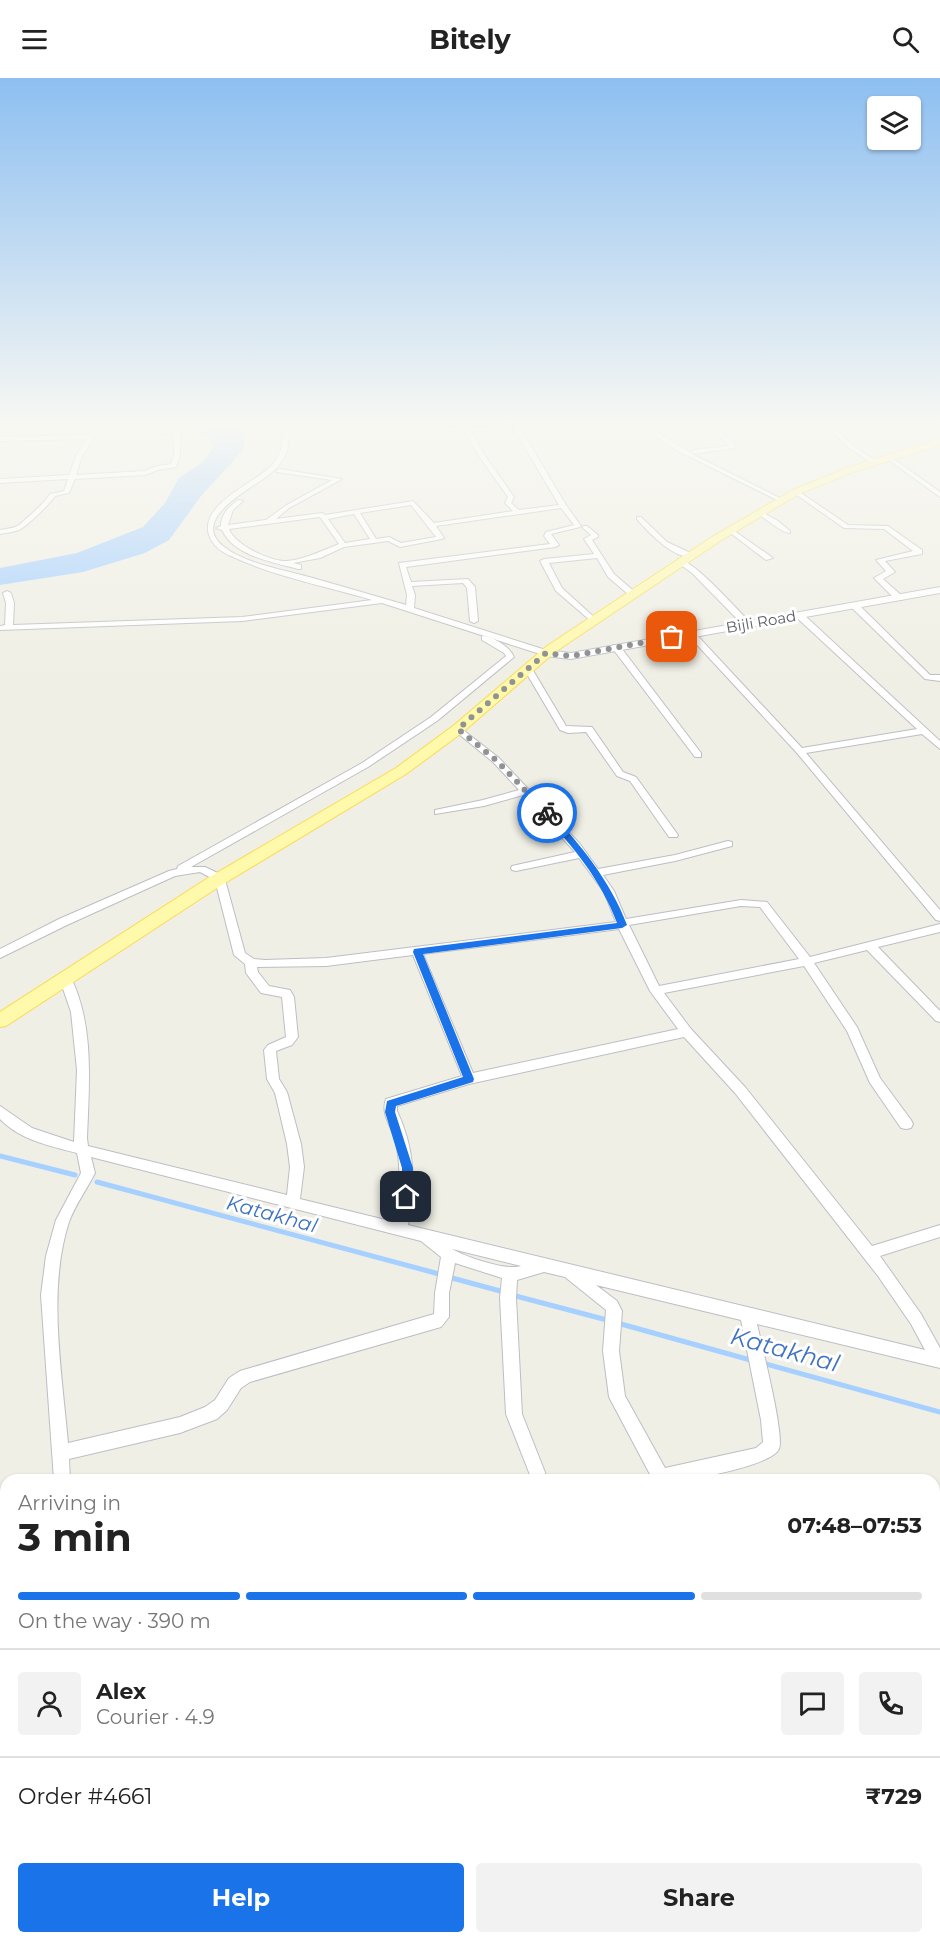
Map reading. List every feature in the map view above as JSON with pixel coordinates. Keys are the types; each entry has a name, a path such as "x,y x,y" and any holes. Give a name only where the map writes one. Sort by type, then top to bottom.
{"main road":[{"path":"0,1021 220,878 401,771 458,729 546,653 632,593 760,513"}],"street":[{"path":"0,532 21,527 25,519 36,512"},
{"path":"217,512 210,527 221,548 230,553 385,601 474,624 546,653"},
{"path":"229,512 224,526 229,538 238,546 462,624 474,624"},
{"path":"268,522 281,512"},
{"path":"325,517 355,512"},
{"path":"355,512 374,541"},
{"path":"284,563 317,556 344,545 392,539 398,545 440,538 421,512"},
{"path":"432,525 517,512"},
{"path":"566,558 547,536 548,533 578,526 568,512"},
{"path":"825,512 849,528 886,527 919,552 880,560 891,572 878,578 899,598"},
{"path":"760,513 788,532"},
{"path":"213,536 220,527 224,526 319,514 325,517 344,545"},
{"path":"639,518 664,544 691,555"},
{"path":"585,527 596,536 588,539 599,556 617,581 632,593"},
{"path":"731,531 769,558"},
{"path":"410,606 407,584 401,567 405,564 555,545"},
{"path":"592,620 567,598 544,565 544,561 599,556"},
{"path":"681,561 709,584 747,624"},
{"path":"407,584 465,581 471,587 473,595 474,624"},
{"name":"Bijli Road","path":"546,653 571,656 940,590"},
{"path":"7,593 10,603 4,627 242,620 385,601"},
{"path":"855,606 924,673 940,678"},
{"path":"799,615 940,746"},
{"path":"0,954 63,922 173,873 372,760 434,719 510,657 508,652 498,644 471,632 462,624"},
{"path":"691,634 801,751 940,918"},
{"path":"616,647 698,755"},
{"path":"528,669 563,728 568,730 589,729 620,774 633,779 673,835"},
{"path":"458,729 496,760 582,854 609,891 622,924 656,991 687,1032 746,1096 868,1253 916,1319 939,1361"},
{"path":"801,751 924,731"},
{"path":"439,812 484,803 526,791"},
{"path":"596,873 675,858 728,844"},
{"path":"516,868 582,854"},
{"path":"173,873 201,869 220,878 240,955 251,962 326,962 417,952 622,924 741,903 760,903 767,907 853,1030 875,1080 906,1124"},
{"path":"656,991 807,962 940,928"},
{"path":"872,947 940,1018"},
{"path":"417,952 469,1079"},
{"path":"251,962 252,973 265,990 286,993 288,998 292,1036 285,1044 270,1050 273,1079 281,1092 294,1144 297,1167 293,1202"},
{"path":"62,1474 49,1295 53,1256 61,1229 88,1173 81,1149 83,1070 78,1012 65,977"},
{"path":"400,1228 408,1184 408,1168 390,1112 391,1103 469,1079 687,1032"},
{"path":"0,1111 23,1130 81,1149 422,1233 497,1254 567,1269 939,1361"},
{"path":"868,1253 940,1231"},
{"path":"422,1233 450,1255 506,1282 548,1265"},
{"path":"497,1254 506,1282 514,1414 538,1474"},
{"path":"60,1453 180,1425 211,1413 221,1405 235,1383 246,1376 436,1322 441,1317 442,1293 450,1255"},
{"path":"567,1269 612,1306 614,1311 611,1351 617,1396 659,1474"},
{"path":"682,1474 760,1455 772,1446 769,1420 747,1314"}],"water":[{"path":"157,512 189,512 169,540 145,553 83,572 0,585 0,568 77,553 143,527"}],"waterway":[{"name":"Katakhal","path":"0,1156 75,1175"},
{"name":"Katakhal","path":"97,1182 439,1274"},
{"name":"Katakhal","path":"452,1278 504,1292"},
{"name":"Katakhal","path":"512,1295 607,1320"},
{"name":"Katakhal","path":"621,1324 754,1361"},
{"name":"Katakhal","path":"762,1363 940,1412"}],"way so far":[{"path":"547,813 496,760 458,729 546,653 571,656 672,637"}],"route":[{"path":"406,1197 408,1168 390,1112 391,1103 469,1079 417,952 622,925 609,891 576,846 547,813"}]}
